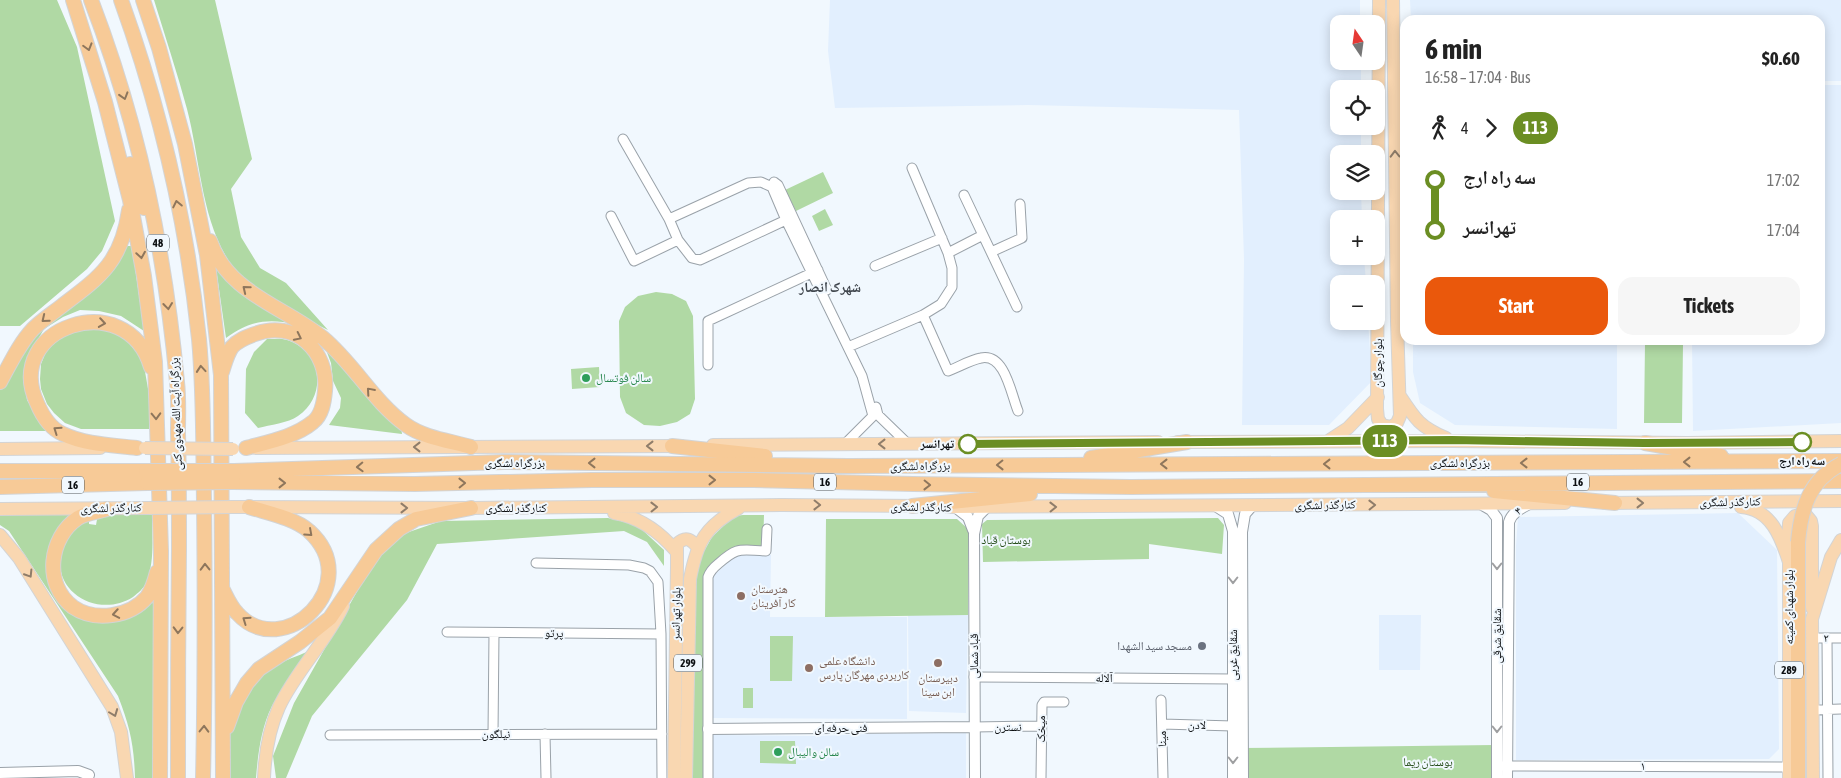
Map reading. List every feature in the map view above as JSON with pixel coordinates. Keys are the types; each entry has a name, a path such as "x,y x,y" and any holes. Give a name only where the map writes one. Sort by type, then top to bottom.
{"highway":[{"name":"بزرگراه آیت الله مهدوی کنی","path":"73,0 109,115 130,200 147,300 155,362 160,552 160,778"},
{"name":"بزرگراه آیت الله مهدوی کنی","path":"91,0 105,37 131,120 150,198 165,273 178,383 180,494 177,652 178,778"},
{"name":"بزرگراه آیت الله مهدوی کنی","path":"121,0 142,63 162,139 190,270 198,338 202,382 206,626 203,778"},
{"path":"143,0 174,98 198,206 207,255 221,375 223,778"},
{"path":"109,115 129,162 161,256"},
{"path":"0,382 22,343 32,330 88,286 110,265 123,239 130,200"},
{"path":"198,206 211,245 219,261 234,279 250,293 322,338 387,410 408,427 431,436 471,447"},
{"path":"198,338 204,319 207,255"},
{"path":"141,448 85,442 61,433 50,425 35,399 30,381 33,362 43,344 63,328 75,324 104,322 124,330 139,342 150,363 155,382"},
{"path":"221,375 232,347 240,340 269,330 293,333 301,337 314,349 322,364 326,383 324,406 314,422 282,438 240,448"},
{"path":"1048,465 1187,442"},
{"path":"1644,443 1759,462"},
{"path":"672,446 848,466"},
{"name":"بزرگراه لشگری","path":"234,477 504,462 848,466 1841,462"},
{"path":"1798,778 1798,542 1800,522 1806,499 1817,482 1841,462"},
{"name":"بزرگراه لشگری","path":"0,471 415,484 592,480 754,480 923,485 1131,487 1841,481"},
{"name":"بزرگراه لشگری","path":"0,487 147,477"},
{"path":"1416,484 1615,503"},
{"path":"912,506 1002,496 1131,487"},
{"path":"222,588 238,614 252,625 264,629 288,626 300,621 319,604 327,586 326,555 308,531 282,518 249,507"},
{"path":"223,743 229,717 247,684 260,669 300,642 330,618 376,550 399,529 416,519 471,508"},
{"path":"107,509 79,518 63,532 56,546 52,570 55,582 62,595 72,606 86,613 100,616 114,615 132,609 147,596 152,587 160,552"}],"main road":[{"name":"بلوار چوگان","path":"1379,0 1378,419 1382,425 1392,428 1400,416 1393,0"},
{"name":"بلوار چوگان","path":"1400,396 1416,421 1432,432 1452,440"},
{"path":"1328,441 1348,428 1378,397"},
{"path":"0,449 1452,440 1644,443 1841,440"},
{"name":"کنارگذر لشگری","path":"0,509 743,506 986,508 1841,501"},
{"name":"بلوار شهدای کمیته","path":"1694,503 1750,507 1765,516 1780,534 1789,562 1789,772"},
{"name":"بلوار تهرانسر","path":"686,778 690,579 694,558 698,548 716,521 743,506"},
{"path":"587,508 626,515 660,533 676,552"},
{"path":"1789,562 1787,541 1789,523 1795,516 1806,515 1811,521 1812,526 1812,618"},
{"path":"0,535 19,558 112,707 121,732 128,778"},
{"path":"676,552 677,544 684,539 693,542 698,548"},
{"name":"بلوار شهدای کمیته","path":"1813,778 1812,618 1831,557 1841,540"},
{"name":"بلوار تهرانسر","path":"674,778 676,552"},
{"path":"264,778 268,744 279,707 289,688 335,624 356,580"}],"street":[{"path":"623,139 669,219 678,240 692,258 700,260 786,220"},
{"path":"851,346 923,315 942,304 952,287 952,268 948,253 912,168"},
{"path":"669,219 748,183 761,182 772,187 786,220 815,272"},
{"path":"772,187 774,182 778,184 815,272 866,374 878,415 908,444"},
{"path":"964,195 1017,306"},
{"path":"991,252 1022,238 1020,204"},
{"path":"611,216 634,260 678,240"},
{"path":"948,253 983,236"},
{"path":"875,266 942,238"},
{"path":"708,365 708,321 815,272"},
{"path":"923,315 948,371 982,358 994,359 1001,366 1018,411"},
{"path":"844,444 874,416 851,346"},
{"name":"شقایق شرقی","path":"1478,503 1491,510 1497,518 1502,766 1507,778"},
{"name":"۴","path":"1509,522 1511,516 1531,503"},
{"path":"1212,505 1228,514 1238,531"},
{"path":"1238,531 1245,514 1252,506"},
{"path":"955,508 968,517 974,534"},
{"path":"974,534 978,516 986,508"},
{"name":"شقایق شرقی","path":"1497,778 1502,766 1509,522"},
{"path":"708,778 708,577 710,572 731,552 738,550 766,551 767,529"},
{"name":"شقایق غربی","path":"1238,531 1238,643 1243,778"},
{"name":"قباد شمالی","path":"974,534 975,778"},
{"path":"536,563 629,565 650,571 658,582 661,634 662,778"},
{"name":"پرتو","path":"447,632 661,634"},
{"path":"493,734 494,633"},
{"name":"۲","path":"1812,638 1841,638"},
{"path":"1827,638 1828,778"},
{"name":"شقایق غربی","path":"1233,778 1233,679 1238,643"},
{"path":"662,696 675,672"},
{"name":"آلاله","path":"974,677 1233,679"},
{"name":"مینا","path":"1162,700 1163,778"},
{"name":"میخک","path":"1041,778 1042,703 1064,702"},
{"path":"1813,710 1841,710"},
{"name":"لادن","path":"1162,724 1233,726"},
{"name":"نسترن","path":"974,727 1041,726"},
{"name":"فنی حرفه ای","path":"708,729 974,727"},
{"name":"نیلگون","path":"330,734 662,734"},
{"path":"545,734 546,778"},
{"name":"۱","path":"1502,766 1789,772"},
{"path":"0,773 78,771 90,776"}],"shaded area":[{"path":"830,0 1360,0 1360,15 1330,15 1330,70 1361,70 1361,80 1330,80 1330,135 1361,135 1361,145 1330,145 1330,200 1361,200 1362,210 1330,210 1330,265 1365,265 1365,275 1330,275 1330,330 1369,330 1372,381 1329,425 1242,425 1244,259 1239,110 1028,105 835,108 828,51"},
{"path":"1410,0 1841,0 1841,81 1825,81 1825,15 1411,15"},
{"path":"1825,85 1841,85 1841,423 1693,431 1692,345 1825,345"},
{"path":"1413,345 1617,345 1617,429 1455,425 1420,403 1413,372"},
{"path":"1738,513 1777,550 1779,749 1769,759 1516,760 1516,546 1518,517"},
{"name":"دانشگاه علمی کاربردی مهرگان پارس","path":"739,553 771,555 770,617 907,617 907,719 711,718 713,576"},
{"name":"دبیرستان ابن سینا","path":"908,615 968,615 966,713 909,711"},
{"path":"1379,615 1421,615 1420,670 1379,670"},
{"path":"966,733 966,778 711,778 712,735 816,736 817,739 817,736"}],"green space":[{"path":"0,0 57,0 77,47 115,221 102,251 87,269 20,326 0,326"},
{"path":"154,0 215,0 252,159 231,189 241,237 260,268 286,283 328,330 279,305 255,290 236,271 224,254 209,214 187,109"},
{"path":"823,172 833,193 796,211 785,190"},
{"path":"825,209 833,225 819,231 812,216"},
{"path":"125,246 132,246 144,331 121,316 99,311 80,310 63,317 44,329 27,358 25,379 27,400 40,421 50,431 0,431 0,390 31,337"},
{"path":"215,261 295,324 276,321 259,322 234,332 226,338"},
{"path":"656,292 672,294 686,301 693,316 695,399 690,414 677,422 660,426 644,425 626,413 620,397 619,321 625,307 638,296"},
{"path":"76,327 120,332 143,360 151,406 149,429 81,429 65,423 47,404 41,389 41,364 48,347"},
{"path":"267,339 287,340 299,346 308,354 314,363 317,374 317,386 314,397 308,407 298,416 284,422 258,428 245,413 246,369 254,352"},
{"path":"1645,345 1683,345 1682,423 1644,423"},
{"path":"325,347 401,427 402,434 329,425 340,408 341,398 333,381 331,363"},
{"name":"سالن فوتسال","path":"599,367 600,387 572,389 571,369"},
{"path":"0,510 75,510 59,530 52,545 54,586 90,619 147,600 154,604 153,778 135,778 131,736 118,696 9,531 0,525"},
{"path":"98,514 152,515 152,558 149,575 142,589 133,597 120,603 106,605 92,603 80,598 63,579 60,566 67,536 89,516 89,524 96,525"},
{"path":"764,515 763,549 737,548 704,583 703,778 691,778 693,571 712,537 734,516"},
{"path":"608,518 637,525 664,550 664,566 647,542 624,531 437,544 407,600 312,716 286,778 276,778 273,756 294,703 376,558 406,533 441,521"},
{"name":"بوستان قباد","path":"1218,518 1224,525 1222,554 1149,544 1149,559 983,562 982,524 987,520"},
{"path":"826,519 957,519 968,529 968,615 825,617"},
{"path":"770,636 793,636 792,681 770,681"},
{"path":"309,651 289,678 268,714 261,741 256,778 229,778 231,728 237,710 247,693 267,672 282,662"},
{"path":"743,688 753,688 753,708 743,708"},
{"name":"سالن والیبال","path":"760,741 795,741 796,764 760,763"},
{"name":"بوستان ریما","path":"1494,745 1494,778 1241,778 1242,748"}],"bus line":[{"name":"113","path":"968,444 1452,440 1644,443 1802,442"}],"place":[{"name":"سالن فوتسال","path":"586,378"},
{"name":"سه راه ارج","path":"1802,442"},
{"name":"تهرانسر","path":"968,444"},
{"name":"هنرستان کار آفرینان","path":"741,596"},
{"name":"مسجد سید الشهدا","path":"1202,646"},
{"name":"دبیرستان ابن سینا","path":"938,663"},
{"name":"دانشگاه علمی کاربردی مهرگان پارس","path":"809,668"},
{"name":"سالن والیبال","path":"778,752"}],"district":[{"name":"شهرک انصار","path":"830,287"}]}
